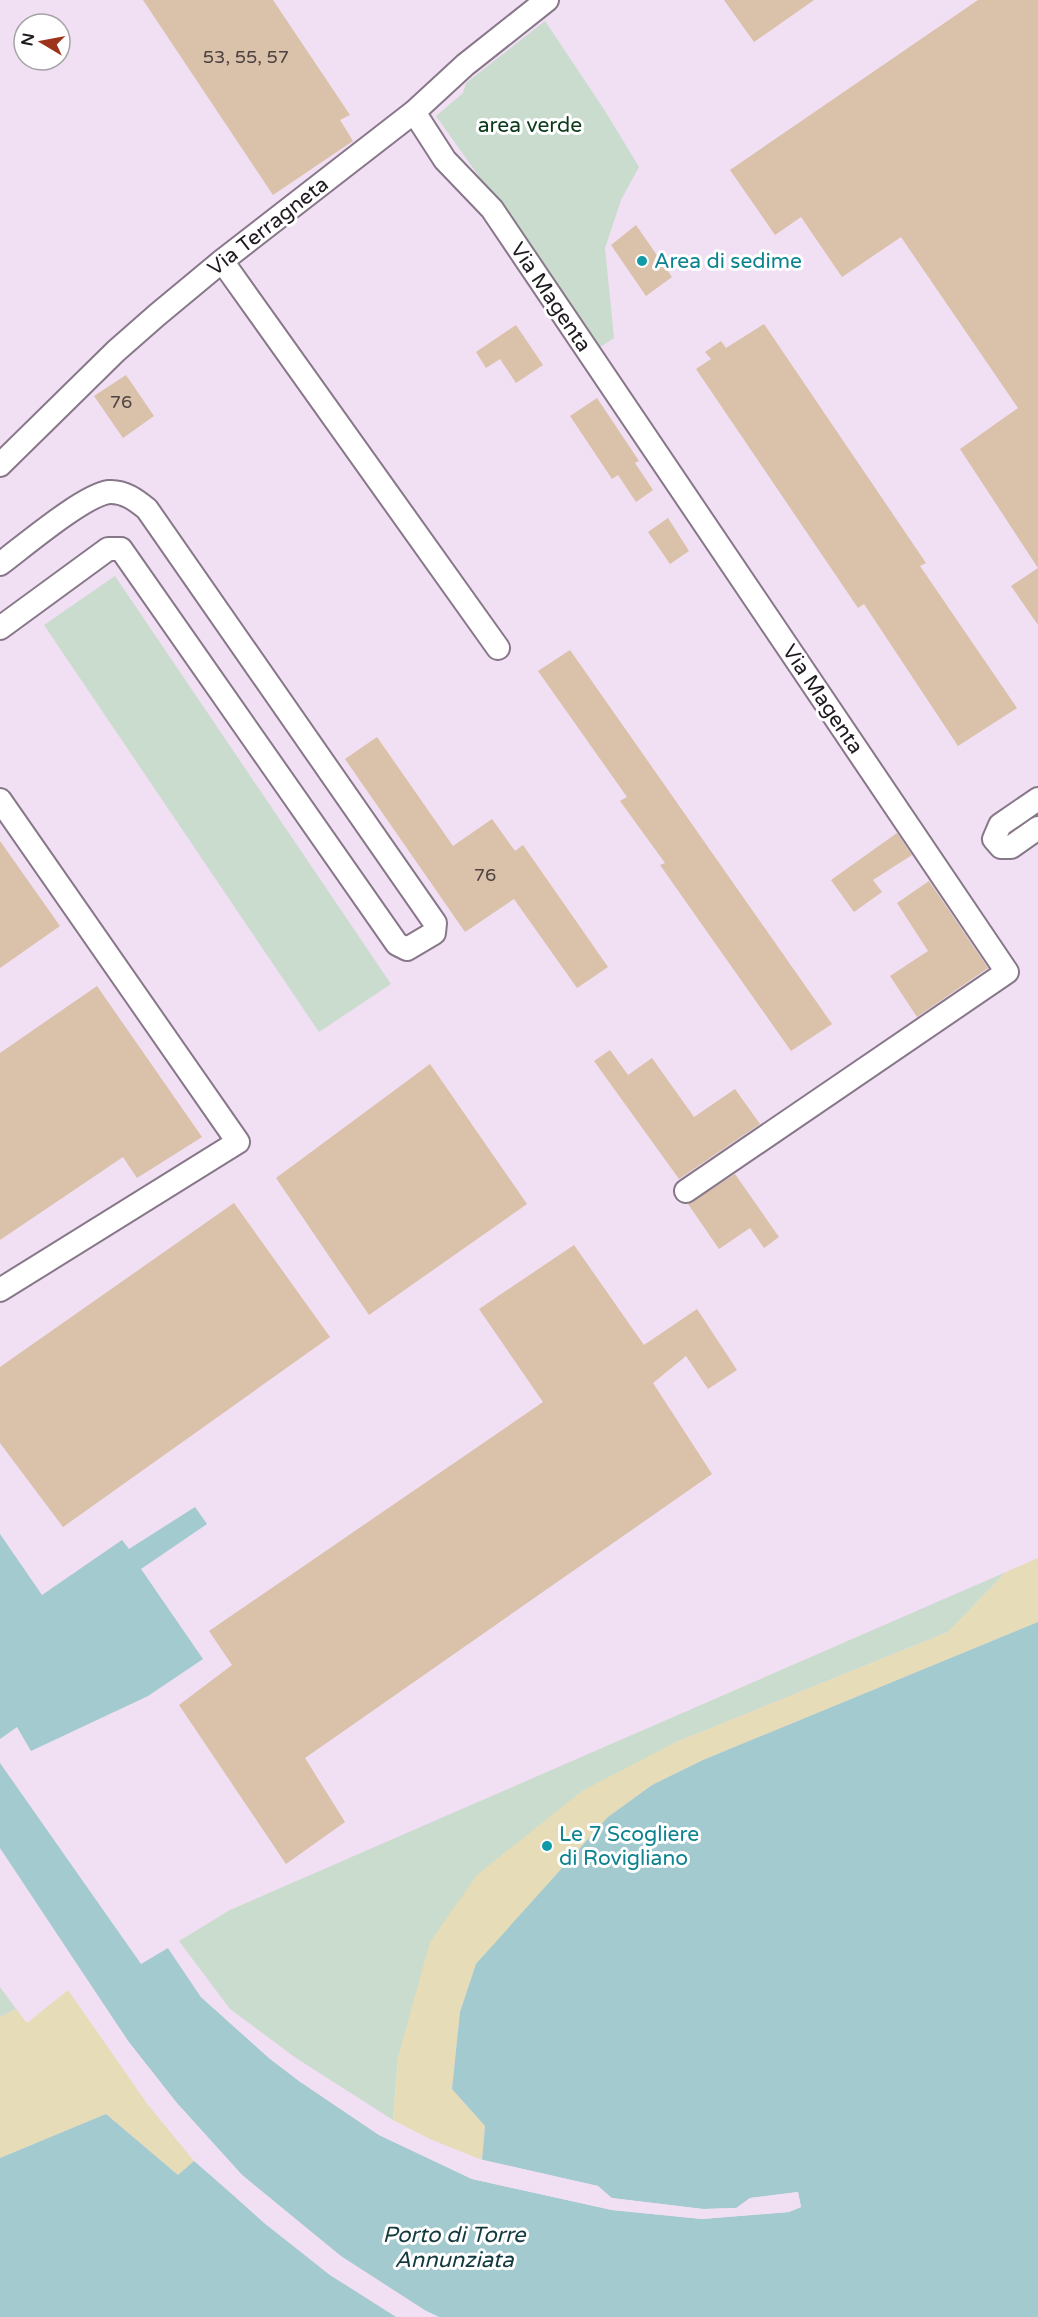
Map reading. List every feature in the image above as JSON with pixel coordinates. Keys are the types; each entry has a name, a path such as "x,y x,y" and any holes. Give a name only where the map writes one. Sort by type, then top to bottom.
{"street":[{"name":"Via Terragneta","path":"0,465 116,351 222,261 414,112 465,64 547,0"},
{"name":"Via Magenta","path":"414,112 445,160 492,209 1006,972 686,1191"},
{"path":"222,261 498,648"},
{"path":"0,564 89,498 110,492 132,497 147,509 435,922 434,933 407,949 397,944 121,549 108,549 0,628"},
{"path":"1038,799 1000,825 994,839 1001,847 1011,847 1038,828"},
{"path":"0,800 238,1142 0,1290"}],"green space":[{"name":"area verde","path":"545,21 639,167 621,200 605,248 614,338 600,347 436,116 463,93 466,83"},
{"path":"115,576 391,984 319,1032 44,625"},
{"path":"1006,1572 948,1632 674,1743 398,2057 393,2120 296,2058 230,2009 179,1941 230,1910"},
{"path":"0,1987 16,2009 0,2017"}],"sand":[{"name":"Le 7 Scogliere di Rovigliano","path":"1038,1558 1038,1622 703,1760 652,1785 608,1817 476,1964 460,2012 452,2089 485,2126 482,2160 430,2139 393,2120 398,2057 430,1942 477,1875 582,1791 674,1743 948,1632 1006,1572"},
{"path":"68,1990 148,2105 194,2161 178,2175 106,2114 0,2158 0,2017 16,2009 27,2023"}],"water":[{"path":"195,1507 207,1524 141,1569 203,1659 148,1696 31,1751 17,1727 0,1739 0,1534 42,1595 122,1540 129,1549"},
{"name":"Porto di Torre Annunziata","path":"1038,1622 1038,2317 439,2317 341,2256 242,2175 176,2102 128,2041 0,1848 0,1763 141,1964 168,1948 201,1997 269,2058 299,2081 379,2135 472,2179 612,2210 702,2219 789,2212 801,2207 798,2192 750,2198 737,2208 703,2209 611,2198 598,2186 482,2160 485,2126 452,2089 460,2012 476,1964 608,1817 652,1785 703,1760"},
{"path":"106,2114 178,2175 194,2161 330,2275 396,2317 0,2317 0,2158"}],"pier":[{"path":"171,1946 203,1995 301,2079 381,2133 473,2176 612,2207 702,2216 788,2209 797,2205 796,2195 751,2201 737,2211 703,2212 611,2201 596,2188 482,2163 479,2159 598,2186 612,2198 703,2209 736,2208 750,2198 798,2192 801,2207 789,2212 702,2219 612,2210 472,2179 379,2135 269,2058 201,1997 168,1948"},
{"path":"85,1977 128,2041 176,2102 242,2175 341,2257 439,2317 425,2314 339,2259 240,2177 174,2104 126,2043 82,1978"},
{"path":"192,2158 332,2273 399,2317 330,2275 264,2223"}],"building":[{"path":"143,0 273,0 350,115 340,120 353,141 273,195"},
{"path":"724,0 814,0 754,42"},
{"path":"978,0 1038,0 1038,568 960,449 1018,408 901,237 842,277 801,217 775,235 730,170"},
{"name":"Area di sedime","path":"636,225 672,277 646,296 611,245"},
{"path":"764,324 926,563 920,566 1017,708 958,746 864,604 858,608 696,369 711,359 705,352 721,341 726,348"},
{"path":"516,325 543,365 516,383 500,359 486,368 476,352"},
{"path":"126,375 154,416 123,438 94,396"},
{"path":"597,398 639,461 635,463 653,490 636,502 618,475 612,479 570,416"},
{"path":"668,518 689,551 670,564 648,532"},
{"path":"1038,568 1038,625 1011,586"},
{"path":"570,650 832,1024 791,1051 660,865 665,863 620,801 627,797 538,671"},
{"path":"377,737 453,846 492,819 515,851 523,845 608,967 577,988 514,899 465,932 345,759"},
{"path":"897,833 912,855 873,880 882,892 854,912 831,880"},
{"path":"0,841 60,926 0,968"},
{"path":"929,881 988,968 917,1017 890,976 928,951 897,903"},
{"path":"97,986 202,1137 137,1178 123,1157 0,1240 0,1053"},
{"path":"610,1050 628,1075 652,1058 694,1117 735,1089 760,1124 679,1179 594,1061"},
{"path":"430,1064 527,1204 369,1315 276,1178"},
{"path":"735,1174 779,1237 764,1248 750,1228 719,1249 688,1204"},
{"path":"234,1203 330,1337 63,1527 0,1443 0,1367"},
{"path":"574,1245 644,1345 697,1309 737,1370 708,1389 686,1356 653,1383 712,1474 305,1758 345,1822 286,1864 179,1705 232,1665 209,1631 543,1402 479,1309"}],"place":[{"name":"Area di sedime","path":"642,261"},
{"name":"Le 7 Scogliere di Rovigliano","path":"547,1846"}]}
